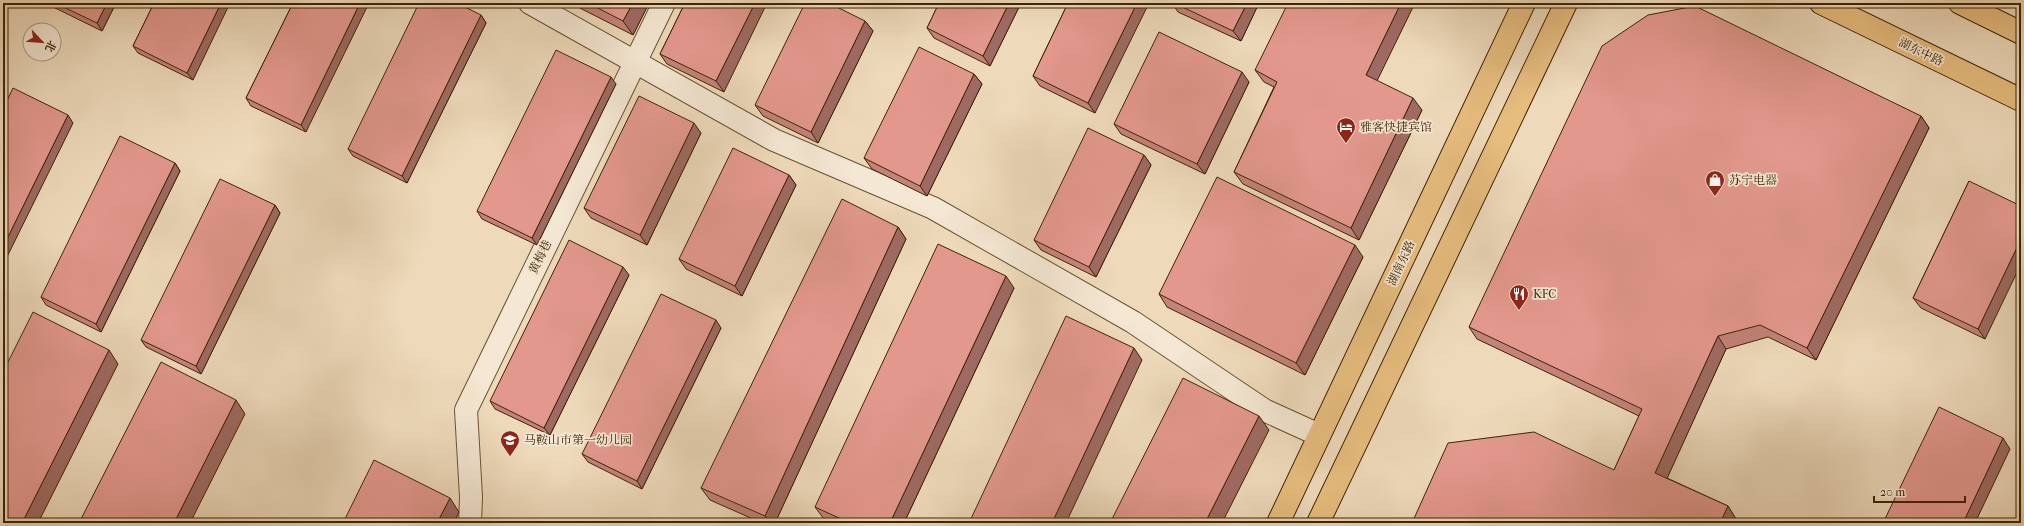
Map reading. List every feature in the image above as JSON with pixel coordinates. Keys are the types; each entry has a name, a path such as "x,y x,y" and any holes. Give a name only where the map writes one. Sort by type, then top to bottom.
{"main road":[{"name":"湖南东路","path":"1278,523 1524,3"},
{"path":"1318,523 1566,3"},
{"name":"湖东中路","path":"1821,3 2021,100"},
{"path":"1960,3 2021,33"}],"street":[{"path":"530,3 774,140 933,208 1133,322 1264,410 1320,435"},
{"name":"黄梅巷","path":"470,523 471,497 466,410 664,3"}],"building":[{"path":"55,3 107,3 97,23"},
{"path":"154,3 221,3 187,73 133,46"},
{"path":"293,3 360,3 301,125 246,98"},
{"path":"419,3 457,3 481,15 402,176 348,149"},
{"path":"588,3 633,3 623,21"},
{"path":"685,3 755,3 716,81 660,54"},
{"path":"805,3 829,3 865,21 811,132 755,105"},
{"path":"939,3 1009,3 983,56 927,28"},
{"path":"1068,3 1137,3 1088,103 1033,76"},
{"path":"1174,3 1247,3 1233,31"},
{"path":"1288,3 1401,3 1366,75 1413,98 1351,228 1234,172 1277,82 1255,70"},
{"path":"1695,6 1921,116 1807,348 1760,325 1718,336 1655,473 1728,506 1720,523 1412,523 1448,443 1534,432 1614,470 1642,409 1469,327 1602,46 1648,15"},
{"path":"1159,32 1242,72 1197,164 1114,124"},
{"path":"919,47 974,74 920,186 864,158"},
{"path":"556,50 611,77 532,238 477,211"},
{"path":"13,88 68,115 3,247 3,109"},
{"path":"639,96 694,123 640,235 584,208"},
{"path":"1088,128 1144,155 1089,267 1034,240"},
{"path":"120,136 175,163 96,324 41,297"},
{"path":"733,148 789,175 735,286 679,259"},
{"path":"1217,177 1355,245 1296,363 1159,294"},
{"path":"220,179 275,205 196,366 141,340"},
{"path":"1969,181 2021,206 2021,239 1978,329 1913,298"},
{"path":"842,199 898,227 765,516 701,488"},
{"path":"569,240 623,267 544,428 490,401"},
{"path":"938,244 1006,276 890,523 850,523 815,507"},
{"path":"661,294 716,320 637,481 582,454"},
{"path":"33,312 109,350 22,523 3,523 3,372"},
{"path":"1066,316 1134,348 1052,523 969,523"},
{"path":"161,362 236,400 174,523 79,523"},
{"path":"1183,378 1259,416 1205,523 1110,523"},
{"path":"1939,407 2003,438 1963,523 1883,523"},
{"path":"374,460 450,498 437,523 343,523"}],"place":[{"name":"雅客快捷宾馆","path":"1346,144"},
{"name":"苏宁电器","path":"1715,197"},
{"name":"KFC","path":"1519,311"},
{"name":"马鞍山市第一幼儿园","path":"510,457"}]}
